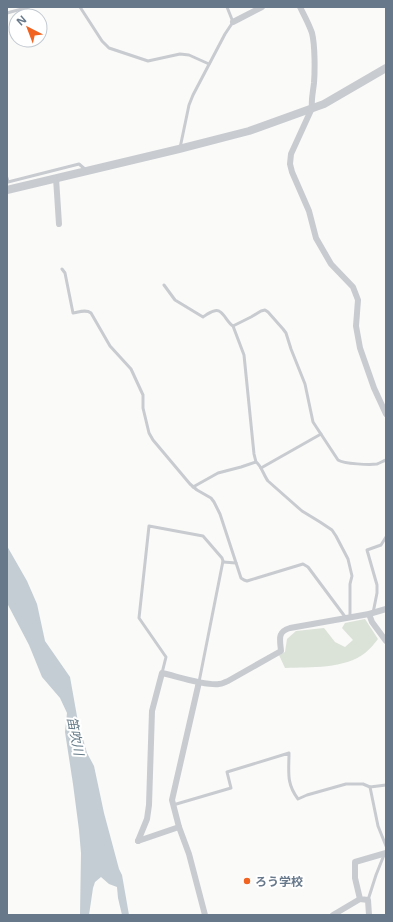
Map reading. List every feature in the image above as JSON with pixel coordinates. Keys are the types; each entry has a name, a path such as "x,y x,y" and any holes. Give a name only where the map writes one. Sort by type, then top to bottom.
{"street":[{"path":"233,22 262,7"},
{"path":"300,7 308,22 312,34 314,84 311,100 312,108 291,154 290,164 309,211 316,238 331,264 353,287 358,300 356,326 360,348 374,388 386,414"},
{"path":"7,190 249,131 324,104 386,68"},
{"path":"56,178 59,224"},
{"path":"179,827 138,841 147,819 150,804 152,711 162,673 199,682 221,684 281,651 280,636 284,630 371,614 386,609"},
{"path":"371,614 372,622 386,641"},
{"path":"199,682 172,800 179,827 189,854 205,915"},
{"path":"360,899 355,878 355,862 385,853"},
{"path":"333,915 360,899 368,900 369,915"}],"lane":[{"path":"7,13 29,7"},
{"path":"80,7 102,41 109,48 148,61 180,54 188,55 209,64"},
{"path":"179,149 189,105 193,95 225,34 233,22 227,7"},
{"path":"7,178 8,182 79,164 87,171"},
{"path":"62,269 65,272 73,313 89,311 110,346 131,369 143,395 143,408 153,440 193,487 212,498 220,514 241,578 247,581 303,564 308,566 348,618"},
{"path":"164,285 175,300 203,318 214,311 218,311 222,313 227,322 232,326 244,355 256,462 259,464 268,481 302,511 332,530 336,536 348,559 352,576 348,618"},
{"path":"232,326 261,311 265,310 268,312 286,333 305,384 314,422 338,460 348,464 377,464 386,460"},
{"path":"261,468 321,434"},
{"path":"193,487 218,473 256,462"},
{"path":"162,673 166,657 139,618 148,526 203,536 222,558 223,562 199,682"},
{"path":"371,614 377,594 377,585 367,550 380,545 386,537"},
{"path":"223,562 236,563"},
{"path":"174,805 232,788 227,772 289,753 289,778 293,792 298,799 346,784 363,784 370,787 386,785"},
{"path":"370,787 378,826 386,846"},
{"path":"368,900 385,853"}],"shaded area":[{"path":"365,619 378,639 367,651 357,658 337,665 285,668 279,655 285,652 287,639 296,631 324,628 335,642 345,647 353,640 342,628 345,623"}],"water":[{"name":"笛吹川","path":"7,546 27,581 37,604 45,641 70,677 78,722 87,753 94,766 104,813 119,869 122,875 129,915 122,915 117,887 109,884 101,877 95,882 93,888 89,915 80,915 81,853 65,732 67,713 60,698 42,677 29,645 7,603"}],"place":[{"name":"ろう学校","path":"247,881"}]}
